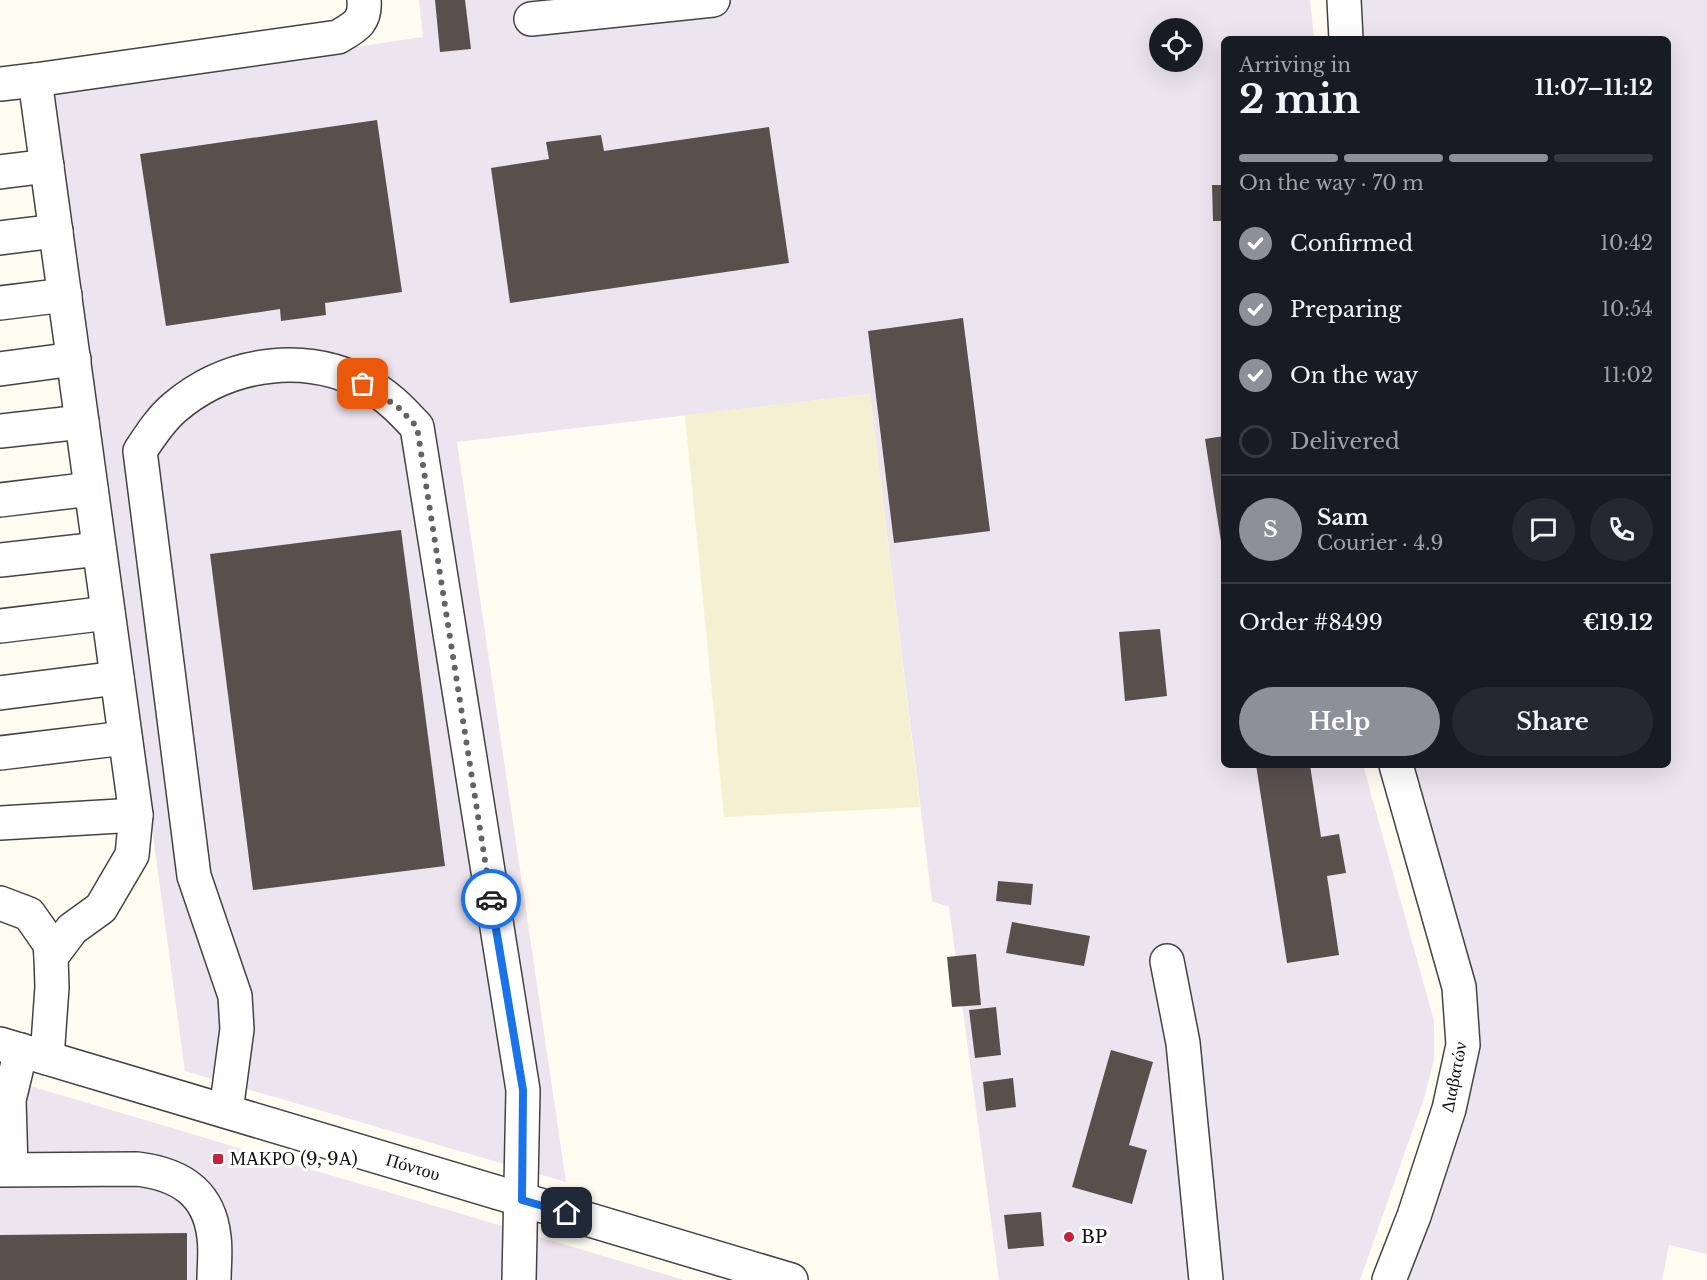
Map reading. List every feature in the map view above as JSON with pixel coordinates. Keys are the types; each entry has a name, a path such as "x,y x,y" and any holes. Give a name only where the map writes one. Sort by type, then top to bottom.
{"street":[{"path":"0,84 338,37 358,24 365,10 364,0"},
{"path":"531,19 713,0"},
{"path":"1344,0 1346,36"},
{"path":"35,80 136,815 132,855 101,908 72,929 51,957"},
{"path":"0,172 47,166"},
{"path":"0,238 56,231"},
{"path":"0,303 65,295"},
{"path":"0,369 74,359"},
{"path":"226,1111 237,1029 235,996 194,876 140,452 154,429 172,410 217,379 243,370 269,365 297,365 324,369 351,377 376,390 398,407 417,427 523,1090 519,1280"},
{"path":"0,431 82,422"},
{"path":"0,500 91,489"},
{"path":"0,560 99,549"},
{"path":"0,626 108,613"},
{"path":"0,693 117,678"},
{"path":"0,753 125,738"},
{"name":"Διαβατών","path":"1389,1280 1414,1216 1449,1109 1462,1045 1459,987 1397,768"},
{"path":"0,823 136,815"},
{"path":"0,903 29,914 50,944 52,987 23,1051 9,1100 5,1170 137,1169 158,1172 178,1180 196,1194 208,1211 214,1238 214,1280"},
{"path":"1167,961 1183,1043 1206,1280"},
{"name":"Πόντου","path":"23,1051 791,1280"}],"shaded area":[{"path":"419,0 1310,0 1314,36 1221,36 1221,768 1364,768 1434,1021 1434,1059 1425,1095 1360,1280 999,1280 949,907 932,901 870,394 457,442 566,1182 185,1071 52,92 423,37"},
{"path":"1354,0 1707,0 1707,1254 1669,1245 1662,1280 1403,1280 1469,1052 1406,768 1671,768 1671,36 1355,36"},
{"path":"870,394 920,807 724,817 685,415"},
{"path":"0,1077 684,1280 0,1280"}],"building":[{"path":"435,0 465,0 471,49 440,52"},
{"path":"377,120 402,292 325,303 326,315 281,321 280,309 166,326 140,154"},
{"path":"769,127 789,263 510,303 491,168 549,159 546,142 601,135 604,151"},
{"path":"1212,185 1221,185 1221,221 1213,221"},
{"path":"963,318 990,531 894,543 868,331"},
{"path":"1221,436 1221,541 1205,439"},
{"path":"401,530 445,866 253,890 210,554"},
{"path":"1160,629 1167,696 1125,701 1119,632"},
{"path":"1256,768 1310,768 1321,837 1339,834 1346,873 1327,876 1339,955 1287,963"},
{"path":"998,881 1033,884 1031,905 996,901"},
{"path":"1012,922 1090,936 1084,966 1006,953"},
{"path":"976,954 981,1005 952,1007 947,957"},
{"path":"996,1007 1001,1055 975,1058 969,1010"},
{"path":"1111,1050 1153,1062 1129,1145 1147,1150 1132,1204 1072,1187"},
{"path":"1013,1078 1016,1107 986,1111 983,1082"},
{"path":"1041,1212 1044,1246 1008,1249 1004,1215"},
{"path":"187,1233 187,1280 0,1280 0,1235"}],"way so far":[{"path":"363,384 376,390 398,407 417,427 491,899"}],"place":[{"name":"ΜΑΚΡΟ (9, 9Α)","path":"218,1159"},
{"name":"BP","path":"1069,1237"}],"route":[{"path":"491,899 523,1090 522,1200 567,1213"}]}
